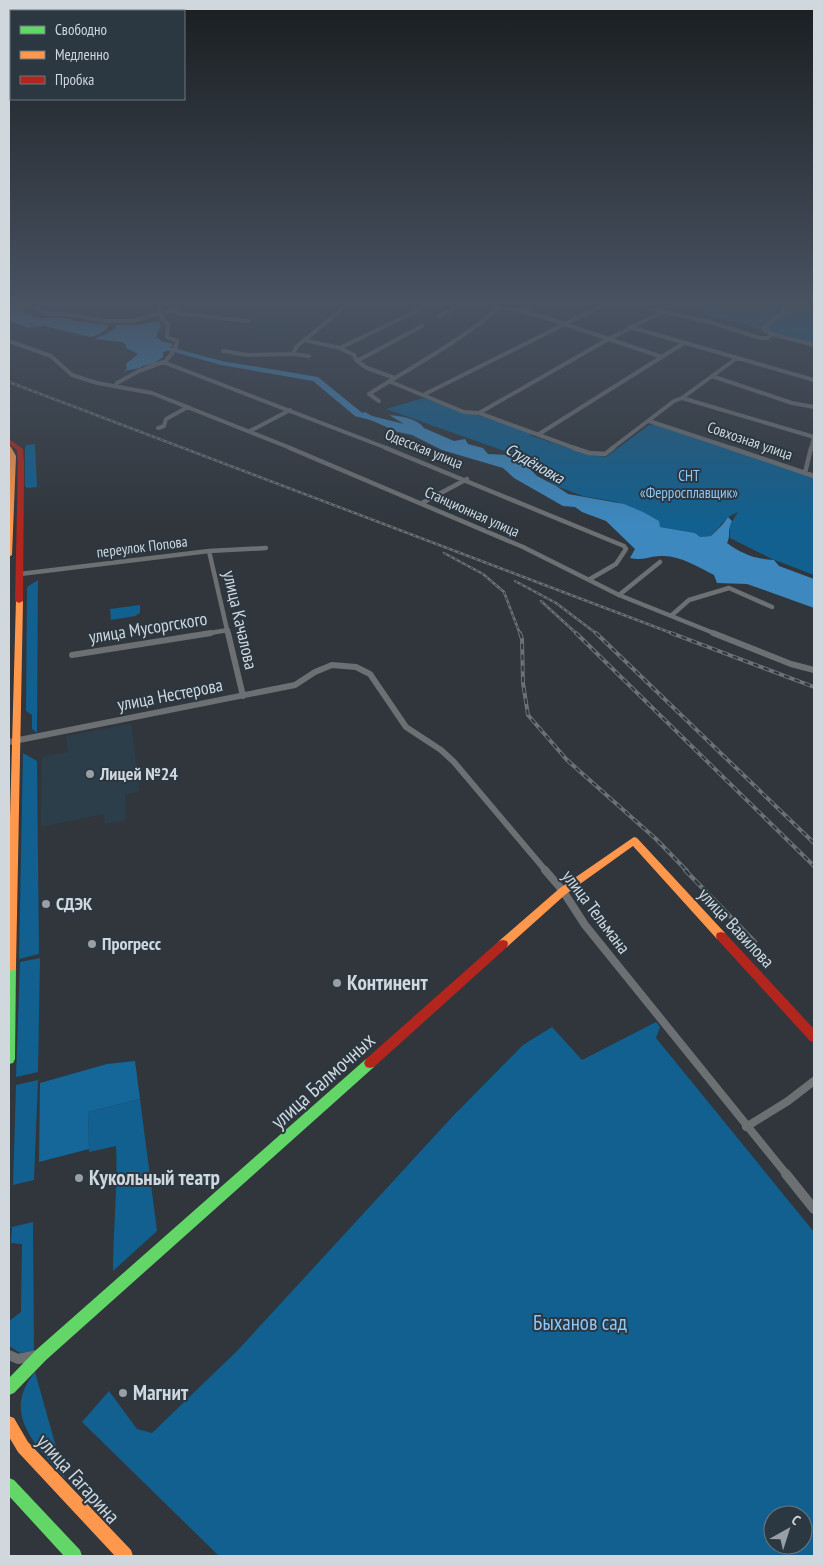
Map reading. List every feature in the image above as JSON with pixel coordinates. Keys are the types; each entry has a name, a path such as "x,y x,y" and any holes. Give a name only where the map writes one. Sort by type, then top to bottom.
{"main road":[{"path":"9,440 20,449 21,505 13,741 9,1059"},
{"path":"9,448 13,456 9,555"},
{"path":"11,507 21,505"},
{"name":"улица Балмочных","path":"9,1388 42,1354 563,891 634,841"},
{"name":"улица Вавилова","path":"634,841 814,1037"},
{"name":"улица Гагарина","path":"9,1423 23,1447 124,1556"},
{"path":"9,1484 74,1556"}],"street":[{"name":"Станционная улица","path":"84,378 152,393 250,431 422,503 590,579 620,595 791,664 814,670"},
{"path":"116,386 117,383 126,378"},
{"name":"Одесская улица","path":"205,378 467,479 624,546 626,549 622,558 606,571 590,579"},
{"path":"379,401 370,394 395,378"},
{"path":"391,382 425,394 457,378"},
{"path":"479,413 540,378"},
{"path":"539,434 628,378"},
{"path":"425,394 424,397 464,412 479,413 589,453 605,454 674,401 682,398 709,378"},
{"path":"718,378 792,403 814,408"},
{"path":"682,398 814,437 804,473"},
{"path":"158,428 164,426 166,419 188,407"},
{"path":"250,431 290,410"},
{"name":"Совхозная улица","path":"649,421 814,476"},
{"path":"422,503 467,479"},
{"name":"переулок Попова","path":"20,574 209,551 266,548"},
{"name":"улица Качалова","path":"209,551 243,696"},
{"path":"620,595 660,562"},
{"path":"672,616 689,600 729,588 772,607"},
{"name":"улица Мусоргского","path":"72,655 228,630"},
{"name":"улица Нестерова","path":"13,741 295,685 315,672 332,665"},
{"name":"улица Тельмана","path":"332,665 350,665 370,674 406,727 441,750 454,762 563,891 585,925 814,1209"},
{"path":"746,1127 788,1101 814,1081"},
{"path":"9,1355 18,1359 42,1354"}],"shaded area":[{"path":"365,412 372,416 404,424 389,415 408,418 424,428 454,441 465,439 468,444 483,448 488,454 507,455 522,461 537,476 568,494 624,504 659,521 660,527 695,533 700,537 711,536 728,517 732,521 727,543 749,555 774,560 779,566 814,579 814,608 747,584 717,583 714,575 675,557 630,558 635,549 606,521 582,512 575,507 563,506 514,478 503,468 442,450 412,435 398,432 366,418 355,416"},
{"name":"Лицей №24","path":"131,724 140,791 125,795 126,820 105,824 104,814 41,827 42,757 68,752 66,736"},
{"path":"135,1061 140,1099 88,1112 89,1149 39,1162 40,1083 107,1064"}],"green space":[{"name":"СНТ «Ферросплавщик»","path":"423,398 526,431 532,436 589,455 606,457 649,425 656,424 814,476 814,575 772,559 730,538 730,525 738,512 728,517 711,536 700,537 695,533 660,527 617,502 583,496 556,486 516,455 386,409"},
{"path":"35,444 37,487 27,488 25,486 25,449 26,445"},
{"path":"38,580 37,733 32,729 32,715 26,711 27,587"},
{"path":"140,605 140,613 135,616 111,620 110,609"},
{"path":"23,753 37,761 39,954 19,959"},
{"path":"40,958 38,1072 16,1077 20,962"},
{"name":"Быханов сад","path":"656,1022 660,1027 656,1038 814,1232 814,1556 219,1556 82,1422 109,1391 137,1429 152,1433 238,1350 453,1116 523,1045 552,1027 582,1060"},
{"path":"38,1080 34,1180 13,1185 16,1085"},
{"path":"140,1099 157,1231 113,1271 116,1146 89,1152 88,1112"},
{"path":"33,1222 34,1351 20,1353 9,1346 9,1321 21,1312 22,1244 11,1243 12,1227"},
{"path":"35,1372 65,1479 34,1442 26,1429 22,1416 21,1402 25,1387"}],"waterway":[{"name":"Студёновка","path":"309,378 315,379 358,414 374,419"}],"railway":[{"path":"9,382 674,634"},
{"path":"444,553 483,574 504,592 520,634"},
{"path":"515,581 556,603 597,634"},
{"path":"541,601 577,634"},
{"path":"520,633 522,639 523,683 528,715 567,760 656,839 687,871"},
{"path":"576,633 814,866"},
{"path":"596,633 814,843"},
{"path":"671,633 814,687"},
{"path":"685,870 755,942"}],"traffic: fast":[{"path":"9,1059 11,966"},
{"path":"9,1388 41,1355 370,1063"},
{"path":"9,1485 74,1556"}],"traffic: slow":[{"path":"9,448 13,456 9,555"},
{"path":"11,966 19,601"},
{"path":"503,944 563,891 634,841 721,936"},
{"path":"9,1423 23,1447 125,1556"}],"traffic: jam":[{"path":"9,441 20,449 21,463 19,601"},
{"path":"721,936 814,1037"},
{"path":"370,1063 503,944"}],"place":[{"name":"Лицей №24","path":"90,774"},
{"name":"СДЭК","path":"46,904"},
{"name":"Прогресс","path":"92,944"},
{"name":"Континент","path":"337,983"},
{"name":"Кукольный театр","path":"79,1178"},
{"name":"Магнит","path":"123,1393"}]}
